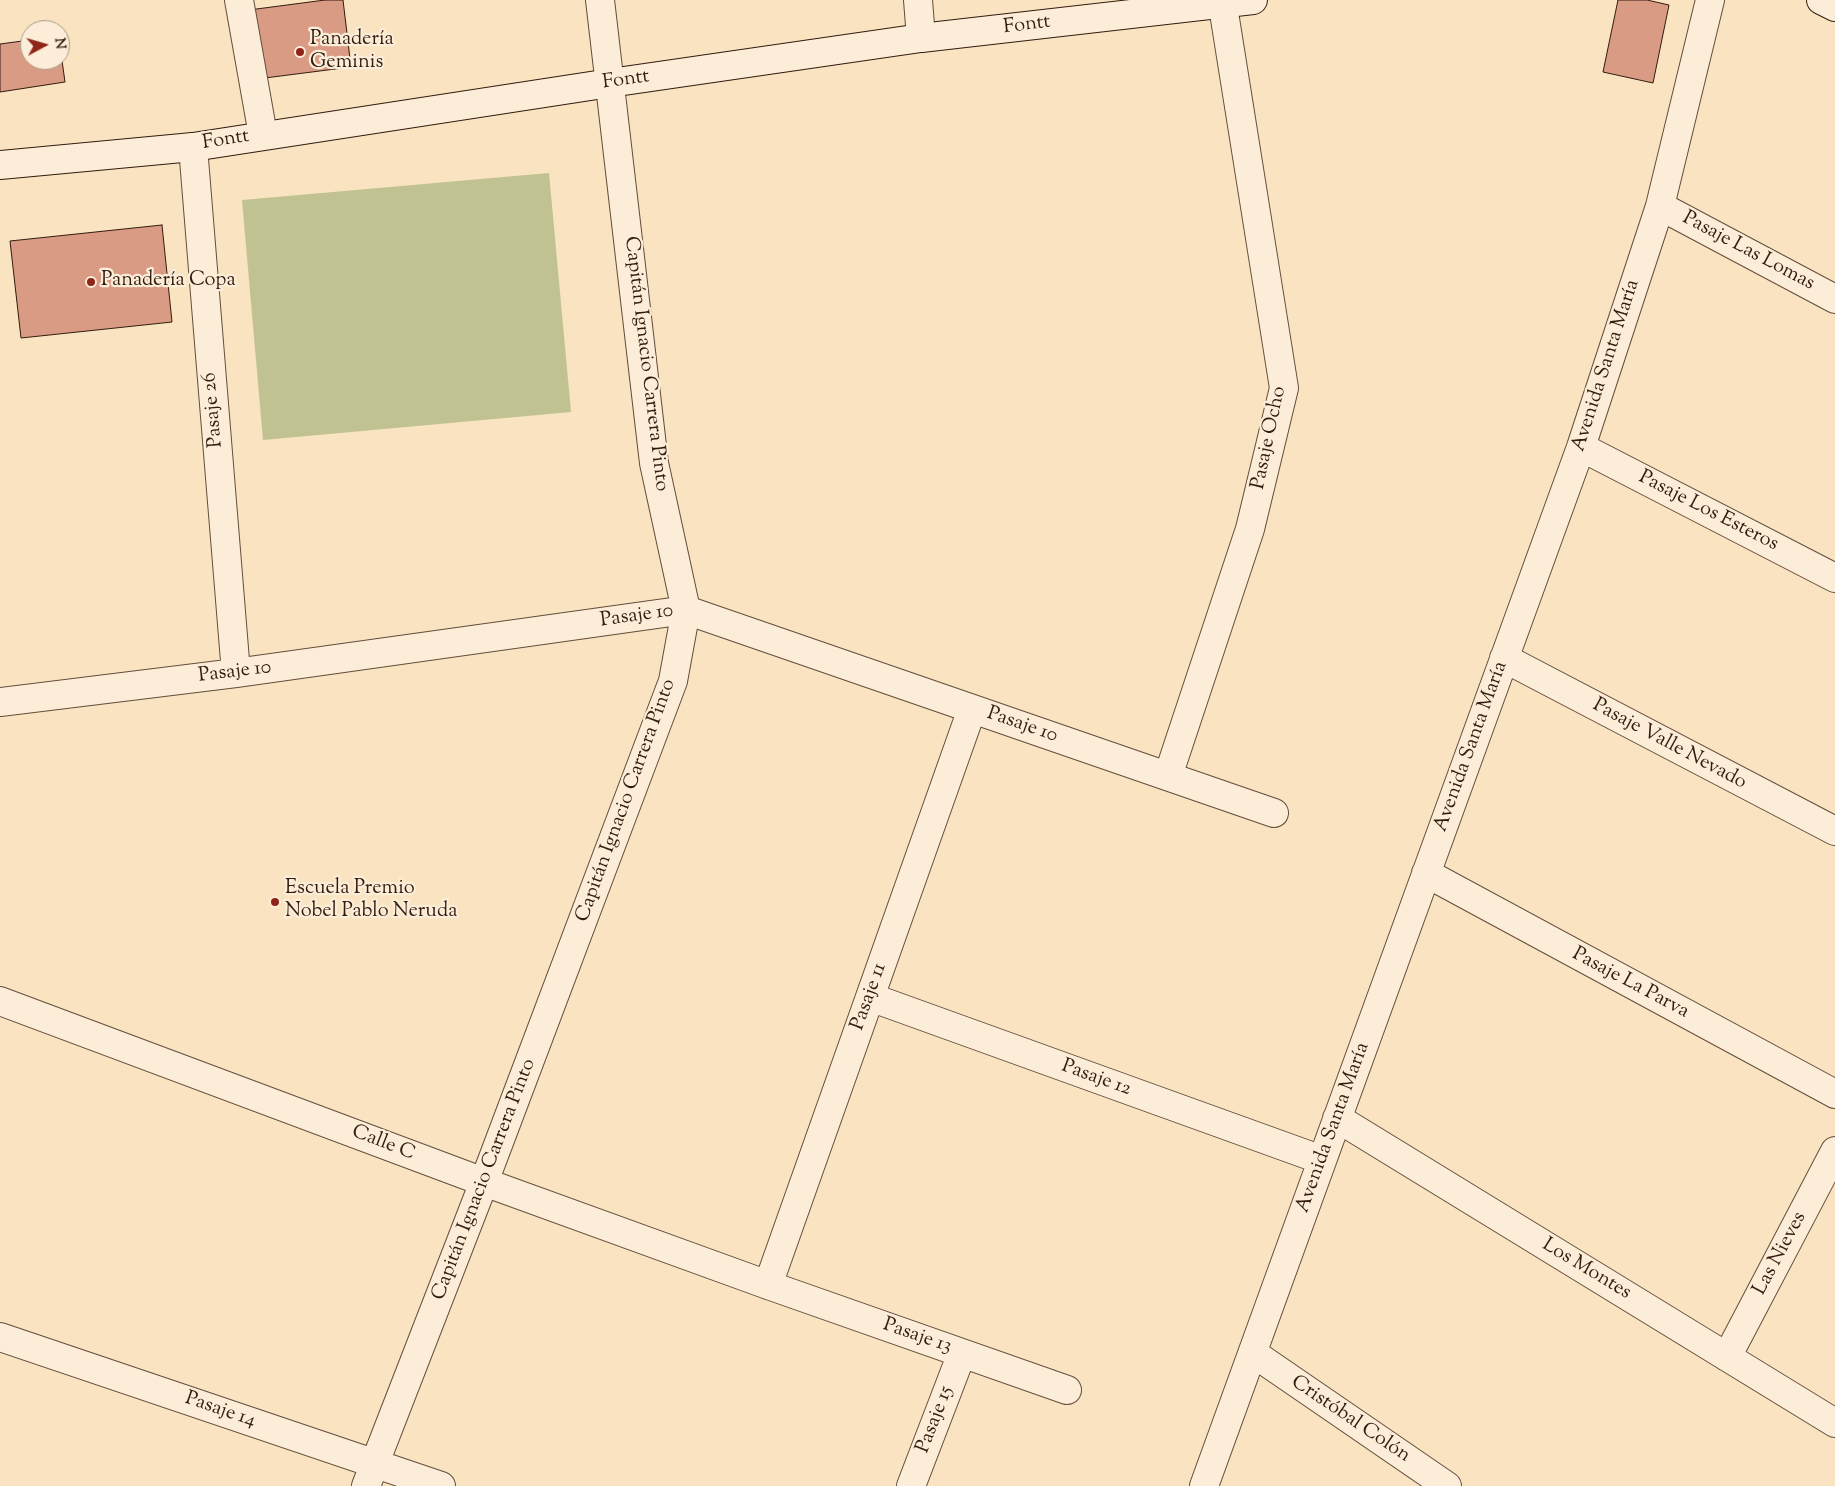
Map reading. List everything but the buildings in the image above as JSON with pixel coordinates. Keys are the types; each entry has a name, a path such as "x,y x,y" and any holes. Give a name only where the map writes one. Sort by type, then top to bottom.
{"street":[{"path":"239,0 263,135"},
{"name":"Capitán Ignacio Carrera Pinto","path":"370,1475 484,1182 673,681 686,610 654,463 600,0"},
{"path":"918,0 922,38"},
{"name":"Fontt","path":"0,165 193,146 922,38 1222,2 1253,0"},
{"name":"Avenida Santa María","path":"1204,1486 1581,447 1660,206 1710,0"},
{"path":"1821,0 1835,7"},
{"name":"Pasaje Ocho","path":"1168,776 1250,529 1284,388 1222,2"},
{"name":"Pasaje 26","path":"193,146 236,673"},
{"name":"Pasaje Las Lomas","path":"1660,206 1835,299"},
{"name":"Pasaje Los Esteros","path":"1581,447 1835,578"},
{"name":"Pasaje 10","path":"0,702 236,673 686,610 1274,813"},
{"name":"Pasaje Valle Nevado","path":"1504,658 1835,831"},
{"name":"Pasaje 11","path":"768,1285 972,709"},
{"name":"Pasaje La Parva","path":"1426,873 1835,1094"},
{"name":"Pasaje 12","path":"870,997 1322,1160"},
{"name":"Calle C","path":"0,1000 484,1182 768,1285"},
{"name":"Los Montes","path":"1337,1118 1835,1423"},
{"name":"Las Nieves","path":"1728,1357 1835,1151"},
{"name":"Pasaje 13","path":"768,1285 1067,1390"},
{"name":"Pasaje 14","path":"0,1337 370,1475 441,1486"},
{"name":"Pasaje 15","path":"911,1486 962,1353"},
{"name":"Cristóbal Colón","path":"1252,1353 1447,1486"}],"green space":[{"path":"549,173 571,412 263,440 242,200"}],"place":[{"name":"Panadería Geminis","path":"300,52"},
{"name":"Panadería Copa","path":"91,282"},
{"name":"Escuela Premio Nobel Pablo Neruda","path":"275,902"}]}
